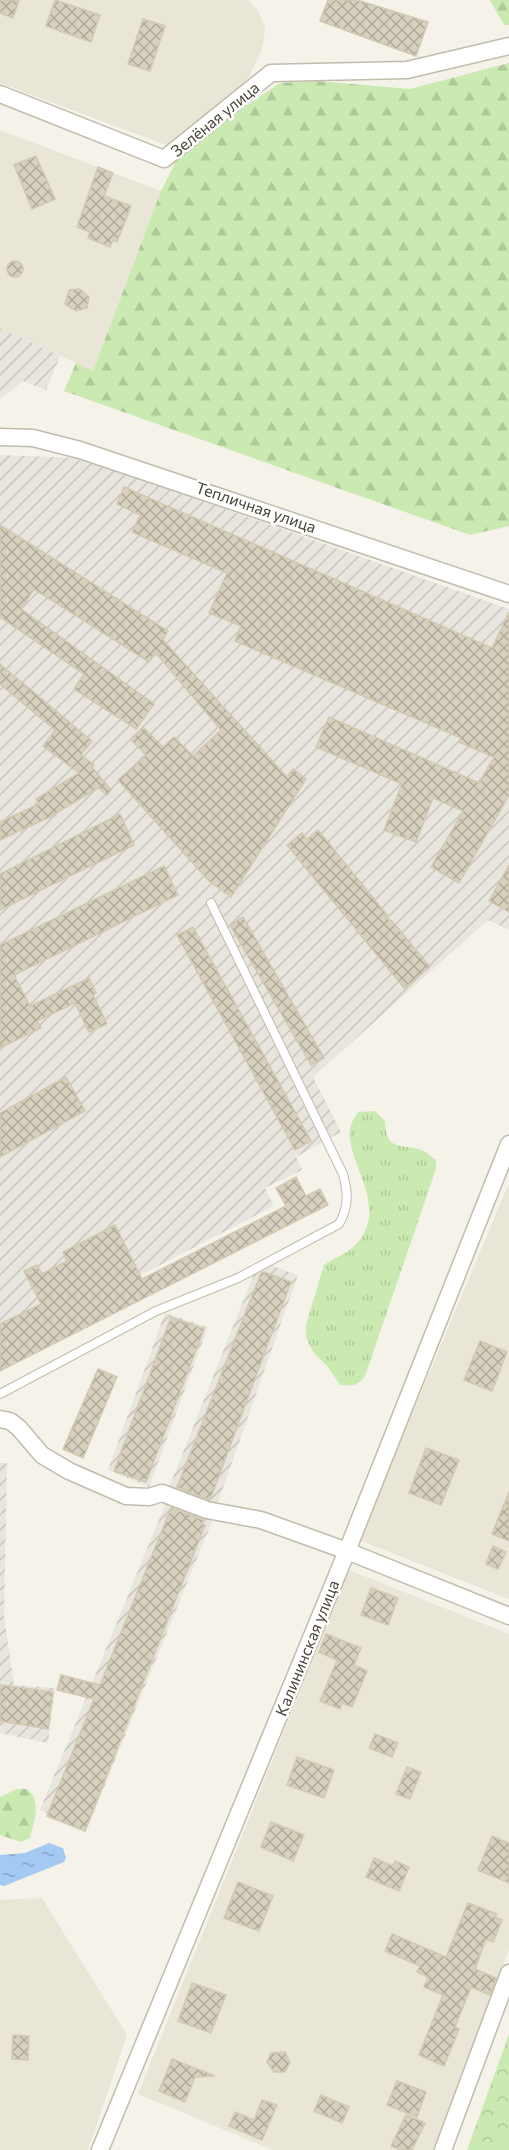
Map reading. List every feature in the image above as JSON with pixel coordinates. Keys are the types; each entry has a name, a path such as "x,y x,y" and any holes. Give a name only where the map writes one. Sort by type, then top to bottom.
{"street":[{"name":"Зелёная улица","path":"0,94 164,159 271,73 407,70 509,46"},
{"name":"Тепличная улица","path":"0,437 33,438 80,450 509,594"},
{"name":"Калининская улица","path":"100,2150 347,1551 509,1144"},
{"path":"0,1419 10,1421 19,1428 42,1455 69,1471 126,1496 149,1497 162,1493 207,1510 261,1520 347,1551 509,1616"},
{"path":"443,2150 509,1973"}],"lane":[{"path":"0,1394 156,1311 238,1278 339,1224 346,1213 347,1188 343,1174 211,903"}],"shaded area":[{"path":"0,0 248,0 258,10 265,27 264,39 261,53 246,82 166,145 0,83"},
{"path":"0,130 161,191 93,371 0,328"},
{"path":"0,328 60,356 46,390 23,381 0,399"},
{"path":"0,455 80,458 509,609 509,930 488,920 313,1077 341,1132 296,1157 302,1170 265,1188 274,1206 0,1348"},
{"path":"509,1183 509,1599 359,1540"},
{"path":"259,1261 298,1275 216,1508 168,1490"},
{"path":"165,1313 208,1327 149,1487 108,1470"},
{"path":"0,1463 7,1463 4,1617 14,1685 55,1688 48,1743 0,1733"},
{"path":"167,1500 213,1519 86,1832 40,1810"},
{"path":"349,1570 509,1634 509,1950 434,2150 273,2150 138,2094"},
{"path":"42,1898 127,2035 88,2150 0,2150 0,1900"}],"green space":[{"path":"490,0 509,0 509,25 504,25"},
{"path":"509,63 509,526 470,535 64,391 76,363 93,371 161,191 182,149 280,83 317,81 410,89"},
{"path":"375,1111 385,1121 388,1138 392,1143 426,1152 436,1160 436,1169 365,1376 354,1385 340,1385 328,1367 313,1352 306,1337 306,1325 324,1265 346,1253 364,1233 369,1217 368,1201 353,1153 350,1138 351,1125 358,1112"},
{"path":"17,1789 27,1789 32,1794 36,1805 30,1838 21,1842 0,1835 0,1797"},
{"path":"509,2034 509,2150 467,2150"}],"water":[{"path":"49,1843 63,1848 66,1858 64,1862 4,1886 0,1885 0,1855 25,1853"}],"building":[{"path":"0,0 19,0 13,18 0,13"},
{"path":"55,0 100,15 91,42 46,26"},
{"path":"328,0 357,0 428,22 416,56 320,21"},
{"path":"143,19 165,26 150,71 128,64"},
{"path":"36,156 55,199 32,209 14,165"},
{"path":"98,167 113,173 104,196 131,206 117,242 113,240 110,247 88,238 90,232 77,227"},
{"path":"15,261 23,269 15,277 7,269"},
{"path":"80,289 89,297 87,308 76,311 65,304 69,290"},
{"path":"124,487 492,648 509,612 509,795 459,883 431,867 463,811 433,798 416,842 384,830 402,784 316,747 329,717 479,783 494,757 459,742 461,738 235,641 241,626 209,613 227,573 132,532 140,515 117,504"},
{"path":"0,525 168,631 163,640 287,777 293,769 306,779 231,897 209,881 118,780 146,755 131,740 143,727 163,747 174,737 193,756 221,730 155,652 149,662 34,589 21,609 154,704 136,729 74,689 84,674 0,617"},
{"path":"0,664 92,741 81,755 94,765 92,767 111,790 107,795 98,788 48,818 0,840 0,822 39,804 36,799 79,773 43,746 55,730 0,684"},
{"path":"120,814 134,845 0,910 0,874"},
{"path":"318,830 387,915 386,918 392,921 430,967 404,988 287,845 302,833 307,839"},
{"path":"509,865 509,912 489,901"},
{"path":"164,866 178,895 14,975 30,1006 89,978 96,993 93,995 107,1024 89,1032 75,1003 37,1021 41,1028 0,1048 0,945"},
{"path":"243,917 324,1058 311,1065 230,925"},
{"path":"193,927 311,1141 295,1150 177,935"},
{"path":"66,1077 85,1111 0,1157 0,1113"},
{"path":"296,1177 306,1196 320,1189 328,1205 0,1371 0,1324 41,1304 24,1271 37,1265 42,1274 67,1261 63,1252 115,1225 142,1279 286,1206 276,1188"},
{"path":"264,1272 291,1282 210,1500 177,1487 261,1273"},
{"path":"171,1317 204,1329 146,1482 114,1471"},
{"path":"480,1341 507,1352 492,1391 464,1380"},
{"path":"98,1369 117,1377 83,1458 63,1449"},
{"path":"426,1448 459,1460 441,1505 409,1493"},
{"path":"509,1492 509,1541 492,1534"},
{"path":"171,1508 203,1520 202,1524 205,1525 85,1831 47,1816 94,1699 57,1690 61,1675 100,1685"},
{"path":"493,1546 506,1552 498,1569 486,1564"},
{"path":"371,1588 398,1598 388,1625 361,1615"},
{"path":"326,1634 361,1648 354,1665 367,1671 352,1707 342,1703 340,1709 320,1701 337,1660 319,1652"},
{"path":"0,1685 53,1692 48,1729 0,1721"},
{"path":"375,1734 398,1743 392,1757 369,1748"},
{"path":"297,1757 334,1770 324,1798 287,1785"},
{"path":"407,1767 421,1772 410,1799 396,1794"},
{"path":"271,1822 304,1835 293,1861 261,1847"},
{"path":"492,1836 509,1843 509,1883 478,1870"},
{"path":"374,1858 393,1866 395,1861 409,1867 399,1891 366,1877"},
{"path":"238,1882 273,1896 259,1931 224,1918"},
{"path":"468,1903 497,1914 495,1917 502,1920 493,1942 486,1939 475,1969 496,1978 490,1995 471,1987 455,2027 459,2029 444,2066 419,2055 443,1995 424,1987 428,1977 417,1972 420,1966 385,1951 392,1934 446,1957"},
{"path":"192,1983 226,1995 211,2033 178,2021"},
{"path":"13,2035 29,2036 28,2060 12,2059"},
{"path":"285,2052 290,2062 285,2072 274,2072 267,2062 271,2053"},
{"path":"172,2059 215,2076 195,2077 185,2102 159,2091"},
{"path":"397,2081 426,2092 417,2117 387,2105"},
{"path":"321,2095 349,2107 342,2123 314,2111"},
{"path":"262,2100 277,2105 262,2140 229,2126 235,2112 254,2120"},
{"path":"406,2115 425,2123 412,2150 401,2150 391,2146"}]}
